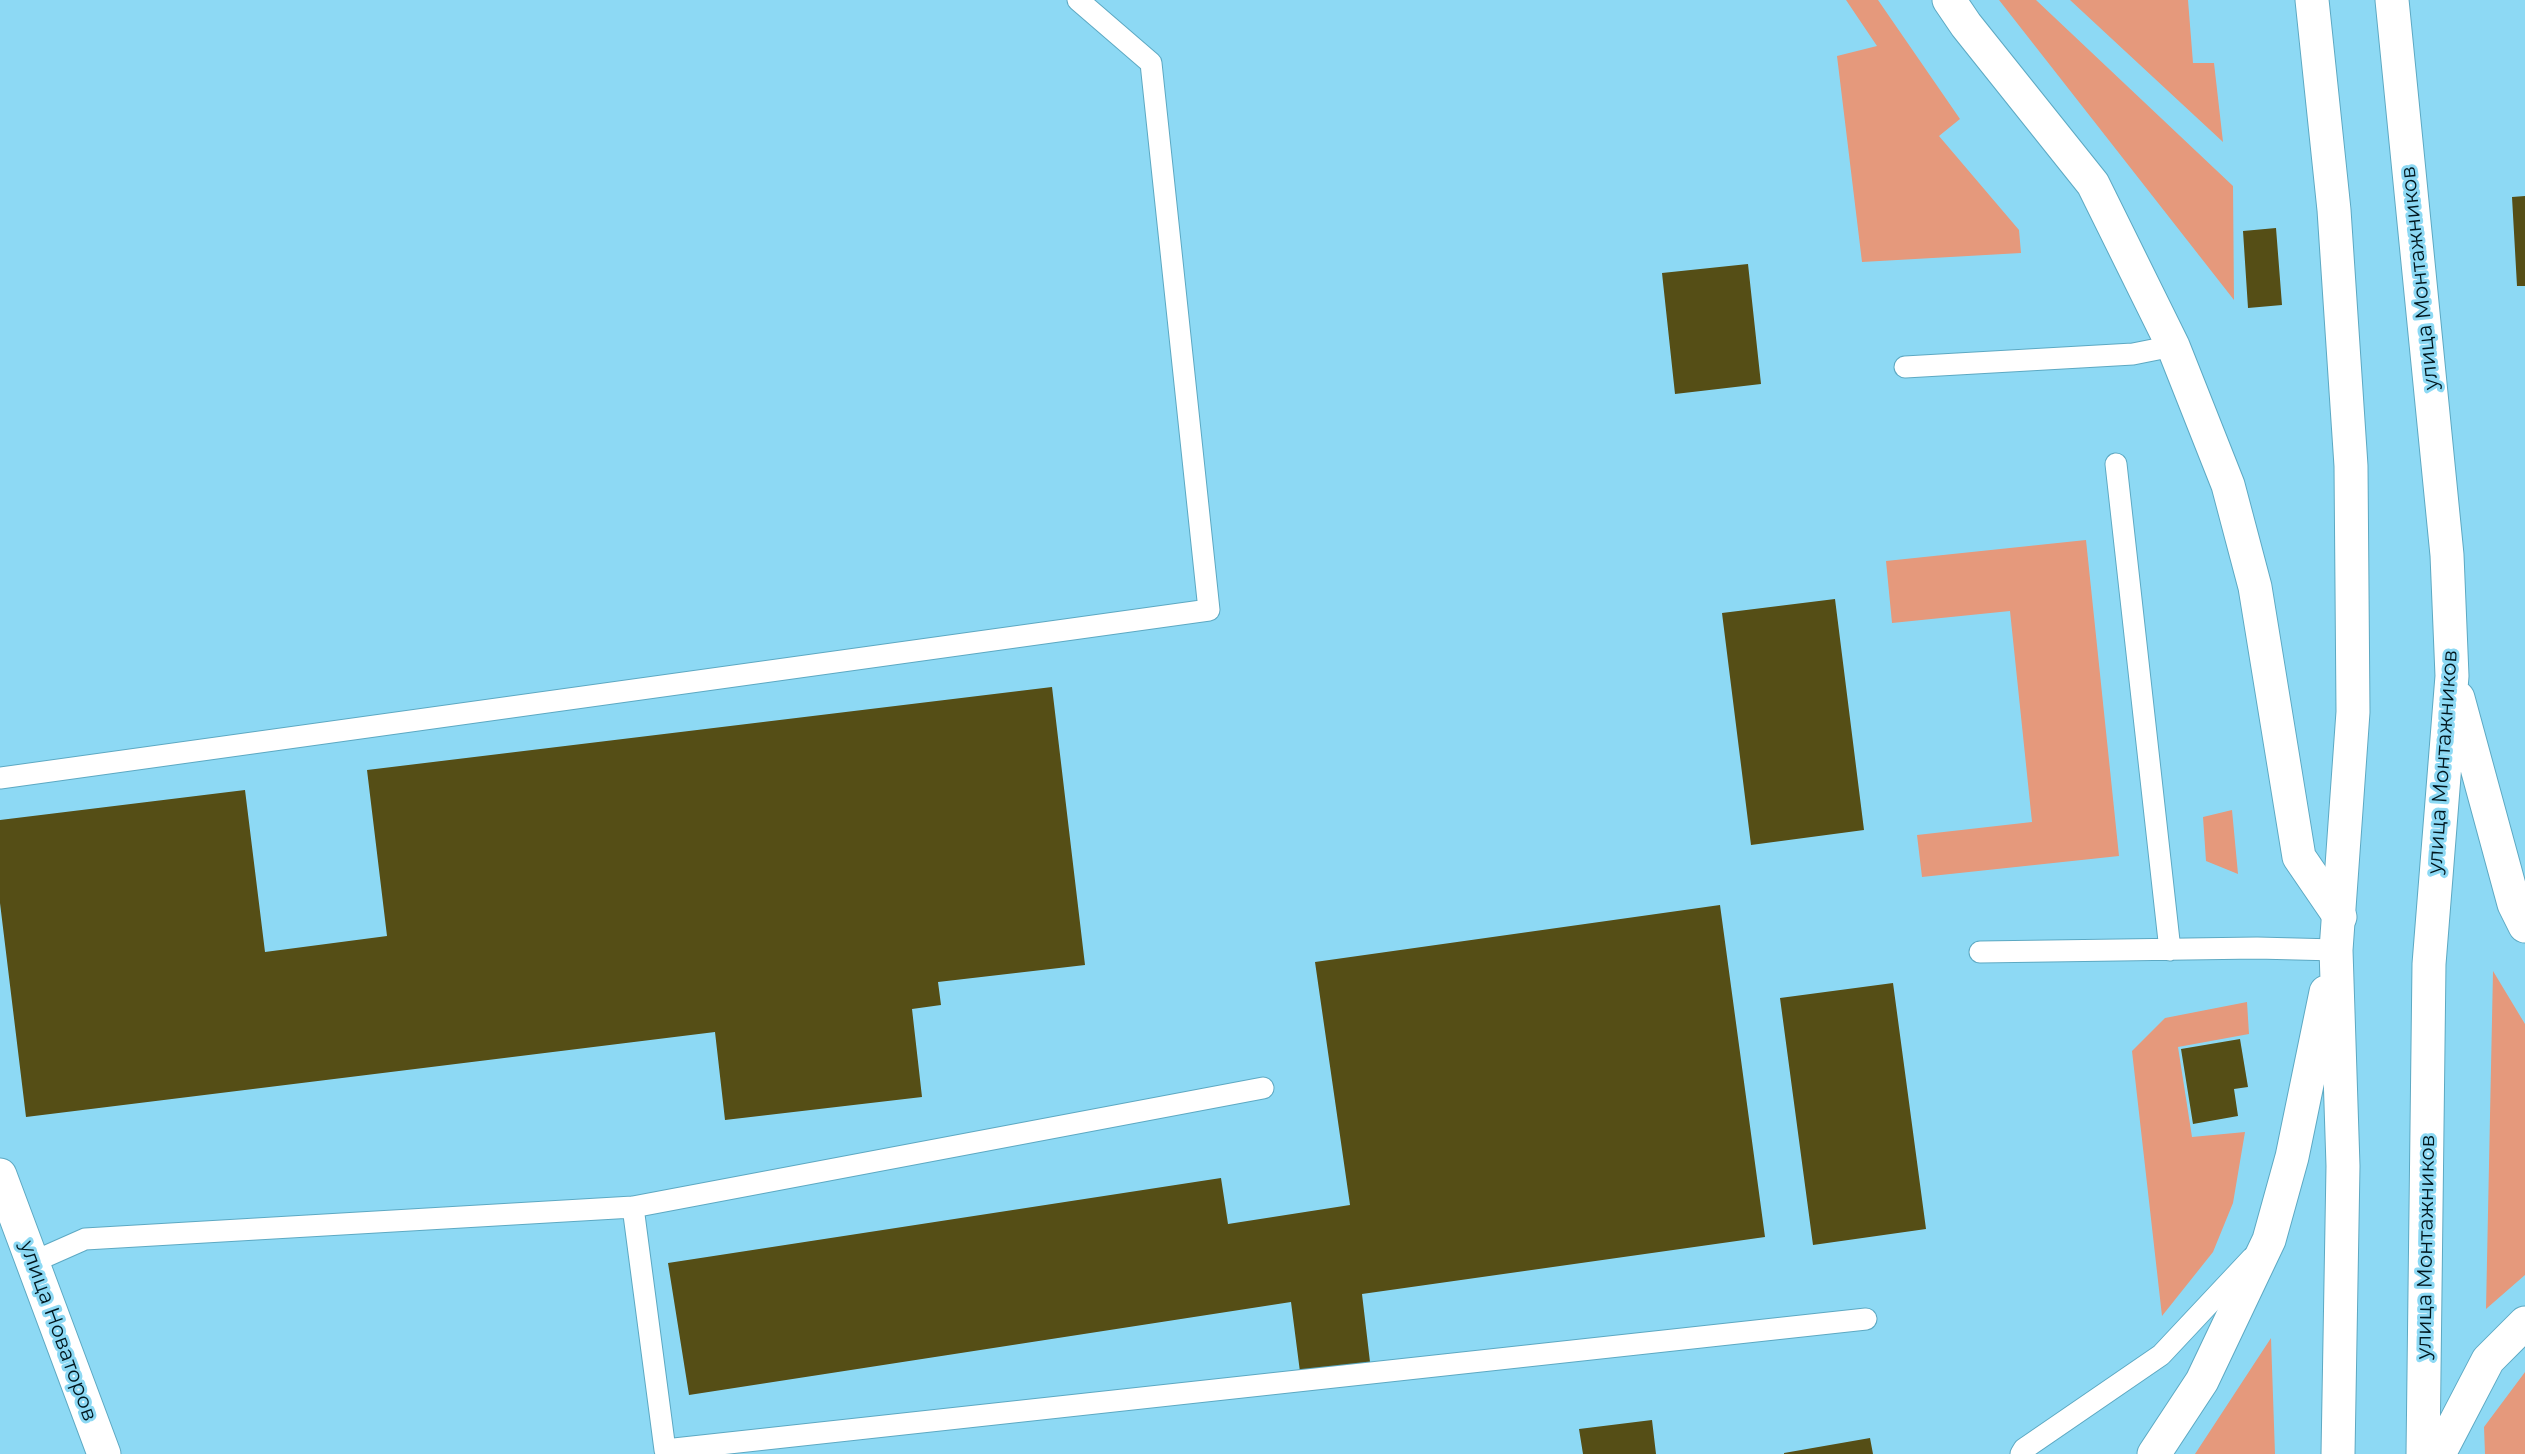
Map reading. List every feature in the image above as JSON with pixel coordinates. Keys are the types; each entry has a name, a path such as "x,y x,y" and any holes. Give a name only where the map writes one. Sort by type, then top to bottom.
{"main road":[{"path":"1949,0 1966,25 2093,184 2173,346 2228,485 2255,587 2277,730 2300,857 2340,917"},
{"path":"2154,1454 2202,1381 2269,1240 2292,1157 2311,1057 2336,950 2340,917 2353,712 2351,465 2334,210 2312,0"},
{"name":"улица Монтажников","path":"2394,5 2447,555 2452,676 2429,964 2423,1454"},
{"path":"2452,676 2514,904 2525,926"},
{"path":"2336,950 2343,1166 2338,1454"},
{"name":"улица Новаторов","path":"0,1175 104,1454"},
{"path":"2439,1454 2488,1360 2525,1323"}],"lane":[{"path":"0,778 1209,610 1151,63 1078,0"},
{"path":"1905,366 2133,354 2173,346"},
{"path":"2116,464 2170,950"},
{"path":"1980,952 2336,950"},
{"path":"33,1262 85,1239 633,1207 1263,1088"},
{"path":"633,1207 665,1450 1866,1320"},
{"path":"2021,1454 2024,1449 2161,1355 2269,1240"}],"shaded area":[{"path":"1846,0 1878,0 1960,119 1939,136 2019,230 2021,253 1862,262 1837,56 1877,46"},
{"path":"1999,0 2036,0 2233,186 2234,300"},
{"path":"2070,0 2188,0 2193,63 2214,63 2223,142"},
{"path":"2086,540 2119,856 1922,877 1917,835 2032,822 2010,611 1892,623 1886,561"},
{"path":"2232,810 2238,874 2206,861 2203,817"},
{"path":"2493,971 2525,1024 2525,1275 2486,1309"},
{"path":"2247,1002 2249,1034 2178,1047 2192,1137 2245,1132 2233,1203 2213,1252 2162,1316 2132,1051 2165,1018"},
{"path":"2271,1338 2275,1454 2195,1454"},
{"path":"2525,1372 2525,1454 2485,1454 2484,1427"}],"building":[{"path":"2525,196 2525,286 2517,286 2512,197"},
{"path":"2276,228 2282,305 2248,308 2243,231"},
{"path":"1748,264 1761,384 1675,394 1662,273"},
{"path":"1835,599 1864,830 1751,845 1722,613"},
{"path":"1052,687 1085,965 938,982 941,1005 912,1009 922,1097 725,1120 715,1032 26,1117 0,903 0,820 245,790 265,952 387,936 367,770"},
{"path":"1720,905 1765,1237 1362,1294 1370,1362 1300,1372 1291,1302 689,1395 668,1263 1221,1178 1228,1224 1350,1205 1315,962"},
{"path":"1893,983 1926,1229 1813,1245 1780,998"},
{"path":"2240,1039 2248,1087 2234,1089 2238,1116 2193,1124 2181,1049"},
{"path":"1652,1420 1656,1454 1583,1454 1579,1429"},
{"path":"1870,1438 1873,1454 1784,1454 1784,1453"}]}
